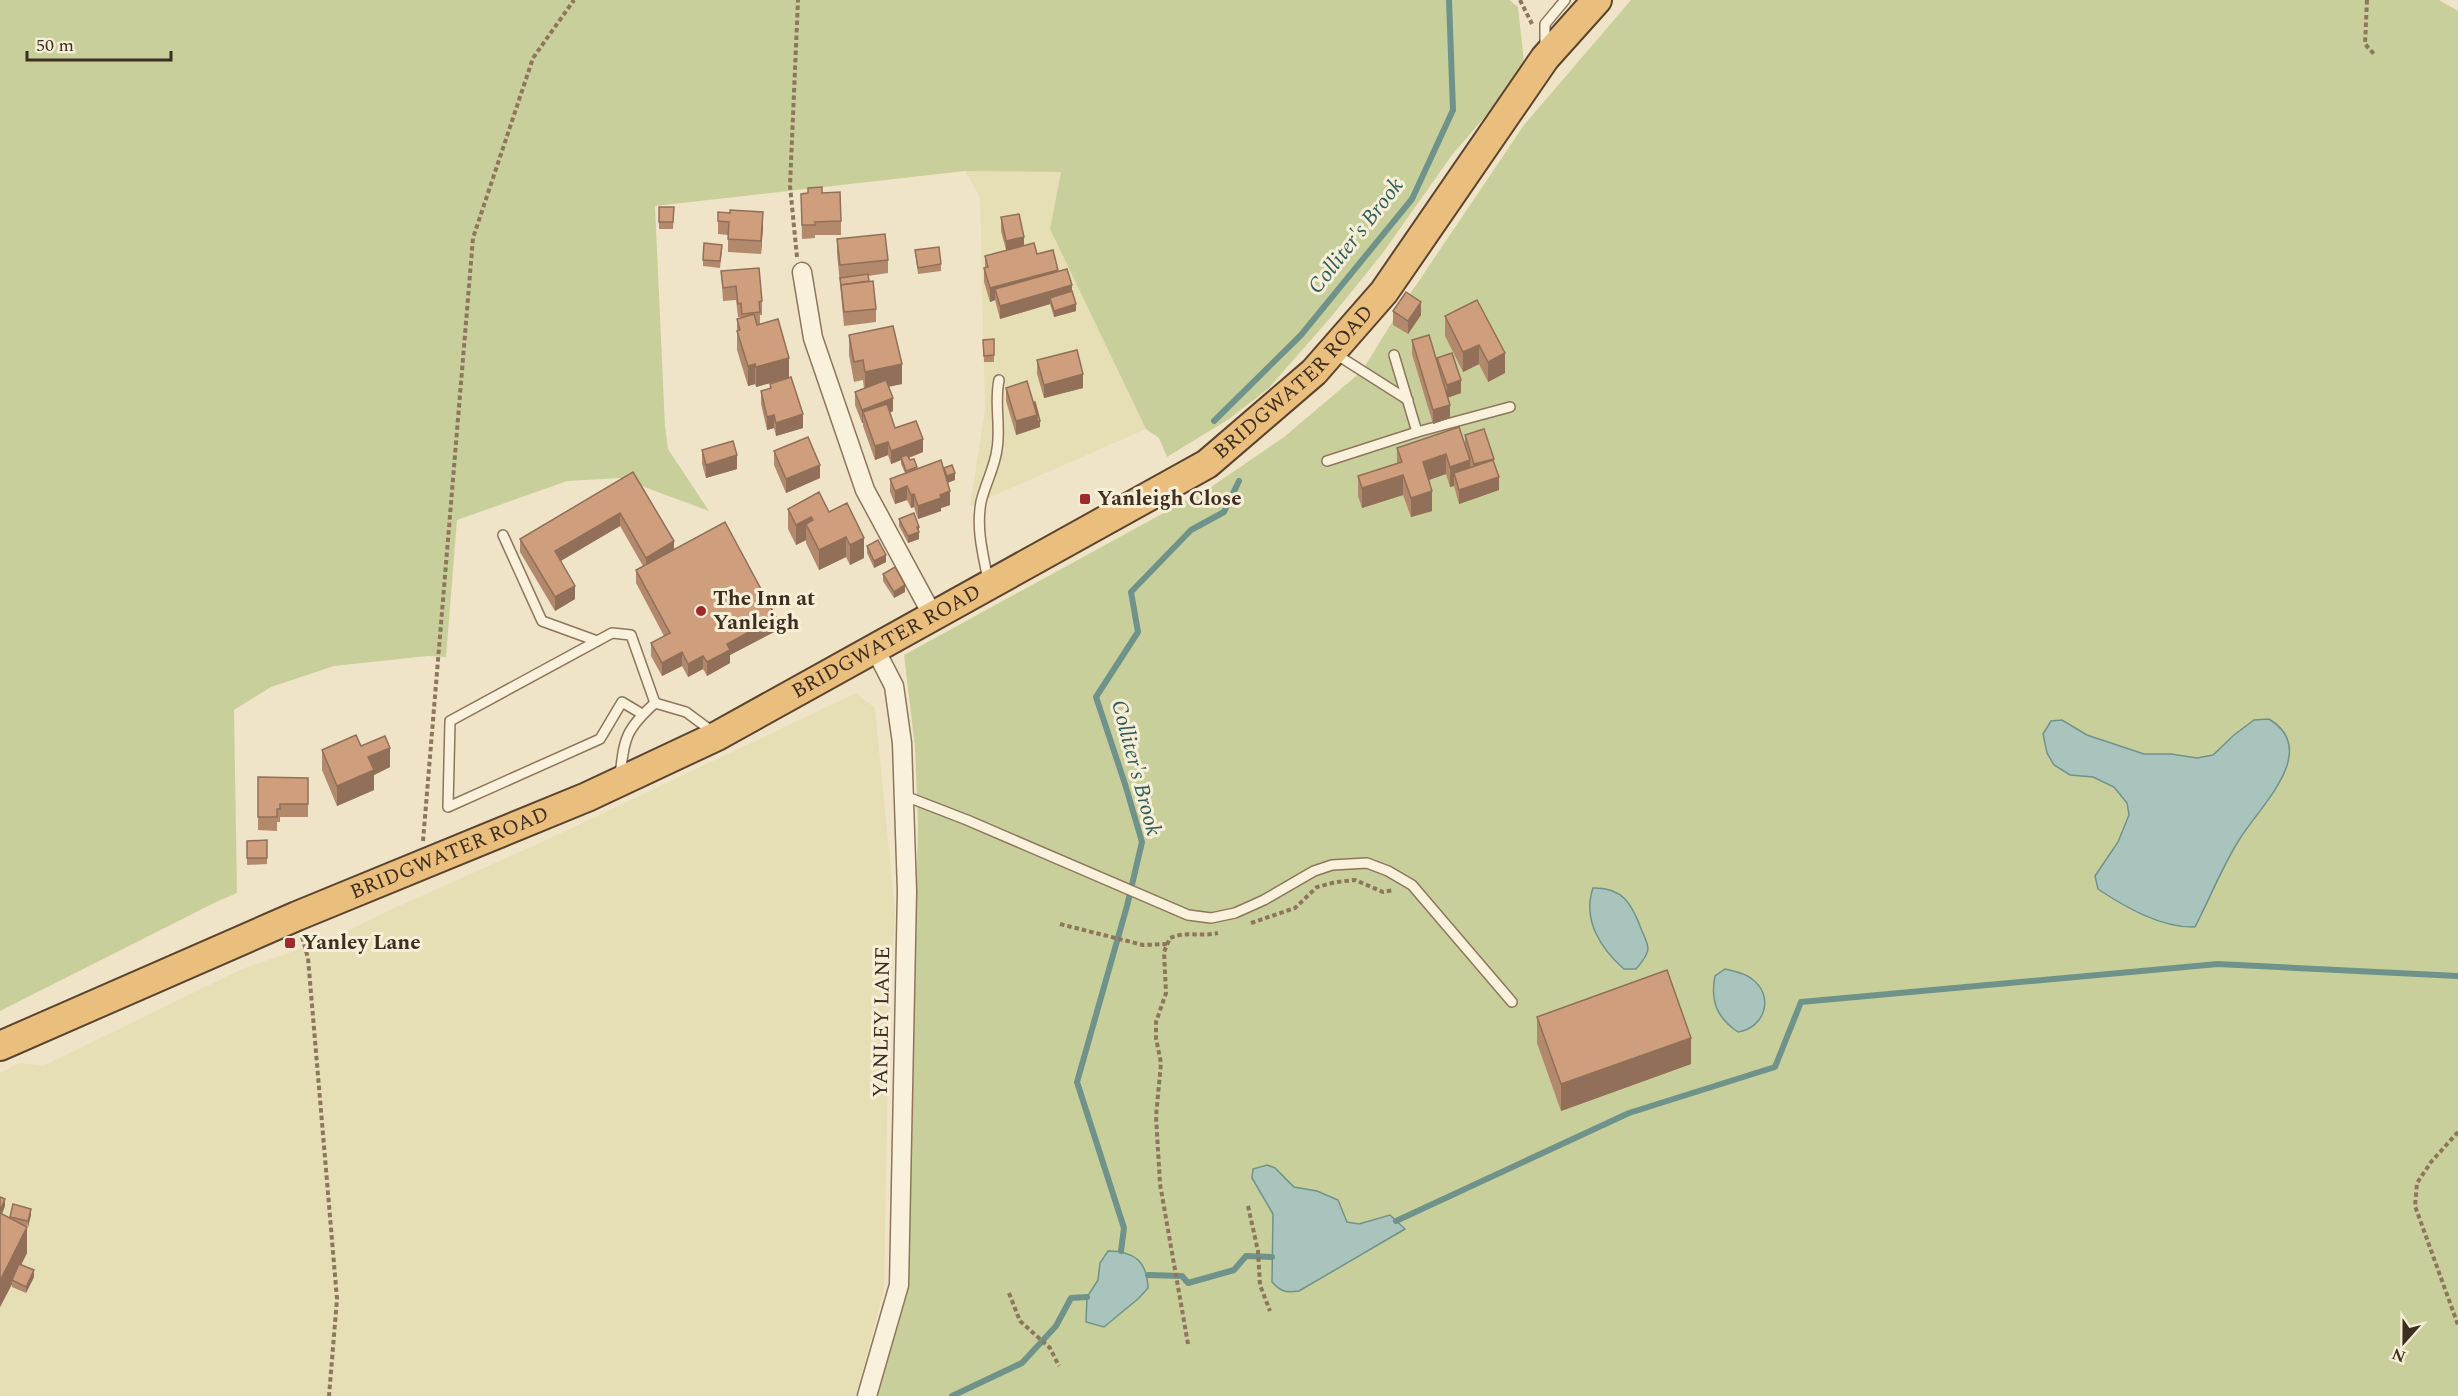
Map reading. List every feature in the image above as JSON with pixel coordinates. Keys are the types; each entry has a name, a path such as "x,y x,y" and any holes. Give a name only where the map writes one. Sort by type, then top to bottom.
{"highway":[{"name":"BRIDGWATER ROAD","path":"0,1046 297,916 619,782 717,736 1207,464 1314,372 1383,292 1545,58 1597,0"}],"street":[{"path":"802,272 813,338 865,490 933,616"},
{"name":"YANLEY LANE","path":"867,1396 898,1285 907,891 902,743 894,686 875,649"}],"lane":[{"path":"1545,58 1545,24 1565,0"},
{"path":"1332,352 1408,400"},
{"path":"1394,355 1418,432"},
{"path":"989,585 979,531 981,503 997,450 999,418 996,394 999,380"},
{"path":"1327,461 1418,432 1510,407"},
{"path":"503,535 542,621 597,641"},
{"path":"642,714 622,702 600,739 448,807 450,721 612,633 631,635 655,703"},
{"path":"619,782 623,748 634,722 655,703"},
{"path":"655,703 686,712 717,736"},
{"path":"905,796 968,820 1107,882 1188,915 1211,918 1235,913 1264,900 1314,871 1332,866 1367,863 1388,871 1412,885 1512,1002"}],"path":[{"path":"420,866 473,238 533,58 574,0"},
{"path":"798,0 790,186 796,255 802,272"},
{"path":"2367,0 2365,44 2374,54"},
{"path":"1245,925 1295,908 1317,887 1336,882 1355,880 1383,892 1396,890"},
{"path":"297,916 308,958 337,1299 333,1323 329,1396"},
{"path":"1060,924 1143,945 1167,944"},
{"path":"1188,1344 1160,1184 1156,1116 1161,1063 1156,1038 1156,1022 1166,993 1164,952 1170,938 1182,933 1209,935 1226,931"},
{"path":"2458,1132 2431,1162 2417,1183 2415,1206 2458,1324"},
{"path":"1248,1206 1258,1251 1260,1285 1270,1311"},
{"path":"1009,1293 1020,1321 1050,1348 1059,1366"}],"shaded area":[{"path":"965,171 1061,172 1050,229 1146,429 970,506 985,410 980,197"},
{"path":"856,693 875,708 895,911 889,1014 884,1289 856,1396 0,1396 0,1073 19,1063 43,1066 242,969 335,937 553,837"}],"green space":[{"path":"0,0 1509,0 1518,7 1524,62 1489,112 1452,155 1382,254 1269,388 1229,419 1167,457 1159,438 1146,429 1050,229 1061,172 965,171 655,206 668,449 709,511 620,478 567,481 457,520 446,657 428,656 334,666 271,687 234,710 237,893 0,1011"},
{"path":"1631,0 2439,0 2458,11 2458,1396 877,1396 907,1295 918,823 915,747 904,655 1211,487 1284,437 1362,371 1402,306 1524,125"}],"water":[{"path":"2269,719 2284,732 2289,747 2288,763 2271,796 2233,850 2195,927 2156,920 2120,903 2098,889 2095,876 2118,842 2129,815 2127,803 2114,787 2093,777 2070,775 2054,765 2047,753 2043,734 2051,721 2062,720 2087,735 2144,754 2171,754 2197,758 2213,755 2254,720"},
{"path":"1593,888 1612,890 1630,905 1648,949 1636,969 1624,969 1601,943 1590,911"},
{"path":"1725,969 1749,977 1759,986 1765,1002 1764,1010 1755,1024 1738,1032 1720,1015 1715,1001 1715,976"},
{"path":"1267,1165 1275,1168 1294,1187 1317,1191 1338,1200 1347,1222 1359,1224 1390,1215 1405,1229 1299,1291 1281,1290 1272,1282 1273,1214 1252,1178 1253,1169"},
{"path":"1108,1251 1126,1253 1138,1260 1145,1271 1148,1288 1104,1327 1086,1322 1087,1297 1098,1280 1100,1263"}],"building":[{"path":"822,187 822,193 840,192 841,221 802,225 801,194 808,193 808,188"},
{"path":"659,207 674,207 673,222 659,222"},
{"path":"730,210 763,212 761,241 728,239 729,222 718,221 718,212 730,213"},
{"path":"1019,214 1024,237 1006,241 1001,217"},
{"path":"885,234 888,260 840,265 837,239"},
{"path":"704,243 722,245 720,261 703,260"},
{"path":"1034,243 1037,254 1053,250 1058,270 990,288 984,268 988,267 985,256"},
{"path":"939,247 941,264 918,268 915,250"},
{"path":"759,268 762,301 759,302 760,312 742,314 741,303 738,304 736,286 723,288 721,271"},
{"path":"1067,269 1072,285 1000,306 995,289"},
{"path":"868,274 869,281 841,285 840,278"},
{"path":"873,281 876,309 844,312 841,285"},
{"path":"1072,291 1076,304 1054,311 1050,298"},
{"path":"1406,292 1421,302 1408,321 1393,311"},
{"path":"1477,300 1505,353 1488,362 1479,345 1463,352 1445,316"},
{"path":"754,314 757,325 778,319 789,358 756,367 755,364 748,366 737,331 740,330 737,319"},
{"path":"893,326 902,364 865,372 863,360 854,362 849,335"},
{"path":"1429,335 1450,405 1433,410 1412,340"},
{"path":"994,339 994,355 984,356 983,340"},
{"path":"1077,350 1083,374 1044,385 1037,360"},
{"path":"1452,353 1461,380 1447,385 1437,358"},
{"path":"791,377 803,414 776,423 774,415 767,417 761,391 771,388 770,384"},
{"path":"886,380 893,398 862,410 855,392"},
{"path":"1027,381 1037,415 1016,421 1006,388"},
{"path":"1035,402 1040,421 1037,421"},
{"path":"887,404 895,428 916,421 923,439 891,451 888,442 875,446 863,412"},
{"path":"1459,427 1470,460 1450,467 1446,454 1423,462 1432,491 1411,498 1403,475 1362,488 1358,476 1402,462 1397,448"},
{"path":"1484,429 1494,459 1474,464 1465,435"},
{"path":"808,437 820,465 786,479 774,451"},
{"path":"733,441 737,455 706,465 702,450"},
{"path":"907,455 910,460 914,459 917,467 906,471 901,457"},
{"path":"941,460 950,491 940,495 941,498 918,506 914,494 911,495 907,486 895,491 890,479"},
{"path":"1493,460 1499,477 1459,490 1454,473"},
{"path":"952,465 955,473 947,476 944,468"},
{"path":"633,472 674,541 646,558 620,513 555,551 575,586 555,597 520,539"},
{"path":"819,492 829,512 847,503 864,538 850,545 846,537 819,550 806,524 813,520 811,517 796,525 788,509"},
{"path":"914,513 919,532 908,536 899,519"},
{"path":"725,522 776,617 727,644 730,650 707,662 703,656 688,664 682,652 662,663 651,643 670,633 636,570"},
{"path":"878,540 886,555 874,561 867,546"},
{"path":"895,567 905,585 894,592 883,574"},
{"path":"356,735 361,746 385,736 390,748 368,757 374,770 337,786 322,750"},
{"path":"258,777 308,778 308,804 280,804 277,817 258,817"},
{"path":"267,840 267,858 247,858 247,841"},
{"path":"1667,970 1691,1038 1561,1084 1537,1017"},
{"path":"0,1197 5,1199 0,1211"},
{"path":"13,1204 31,1209 28,1221 10,1217"},
{"path":"0,1213 27,1227 0,1281"},
{"path":"19,1264 34,1270 26,1287 12,1280"}],"waterway":[{"name":"Colliter's Brook","path":"1214,421 1301,335 1412,199 1453,110 1449,0"},
{"name":"Colliter's Brook","path":"1121,1251 1124,1228 1077,1082 1127,906 1142,842 1096,697 1138,632 1131,592 1191,530 1224,512 1239,481"},
{"path":"1396,1221 1629,1113 1775,1067 1801,1002 2218,964 2458,976"},
{"path":"1148,1275 1182,1276 1188,1283 1234,1270 1246,1256 1272,1257"},
{"name":"Colliter's Brook","path":"952,1396 1022,1363 1056,1326 1071,1298 1087,1297"}],"place":[{"name":"Yanleigh Close","path":"1085,499"},
{"name":"The Inn at Yanleigh","path":"701,611"},
{"name":"Yanley Lane","path":"290,943"}]}
